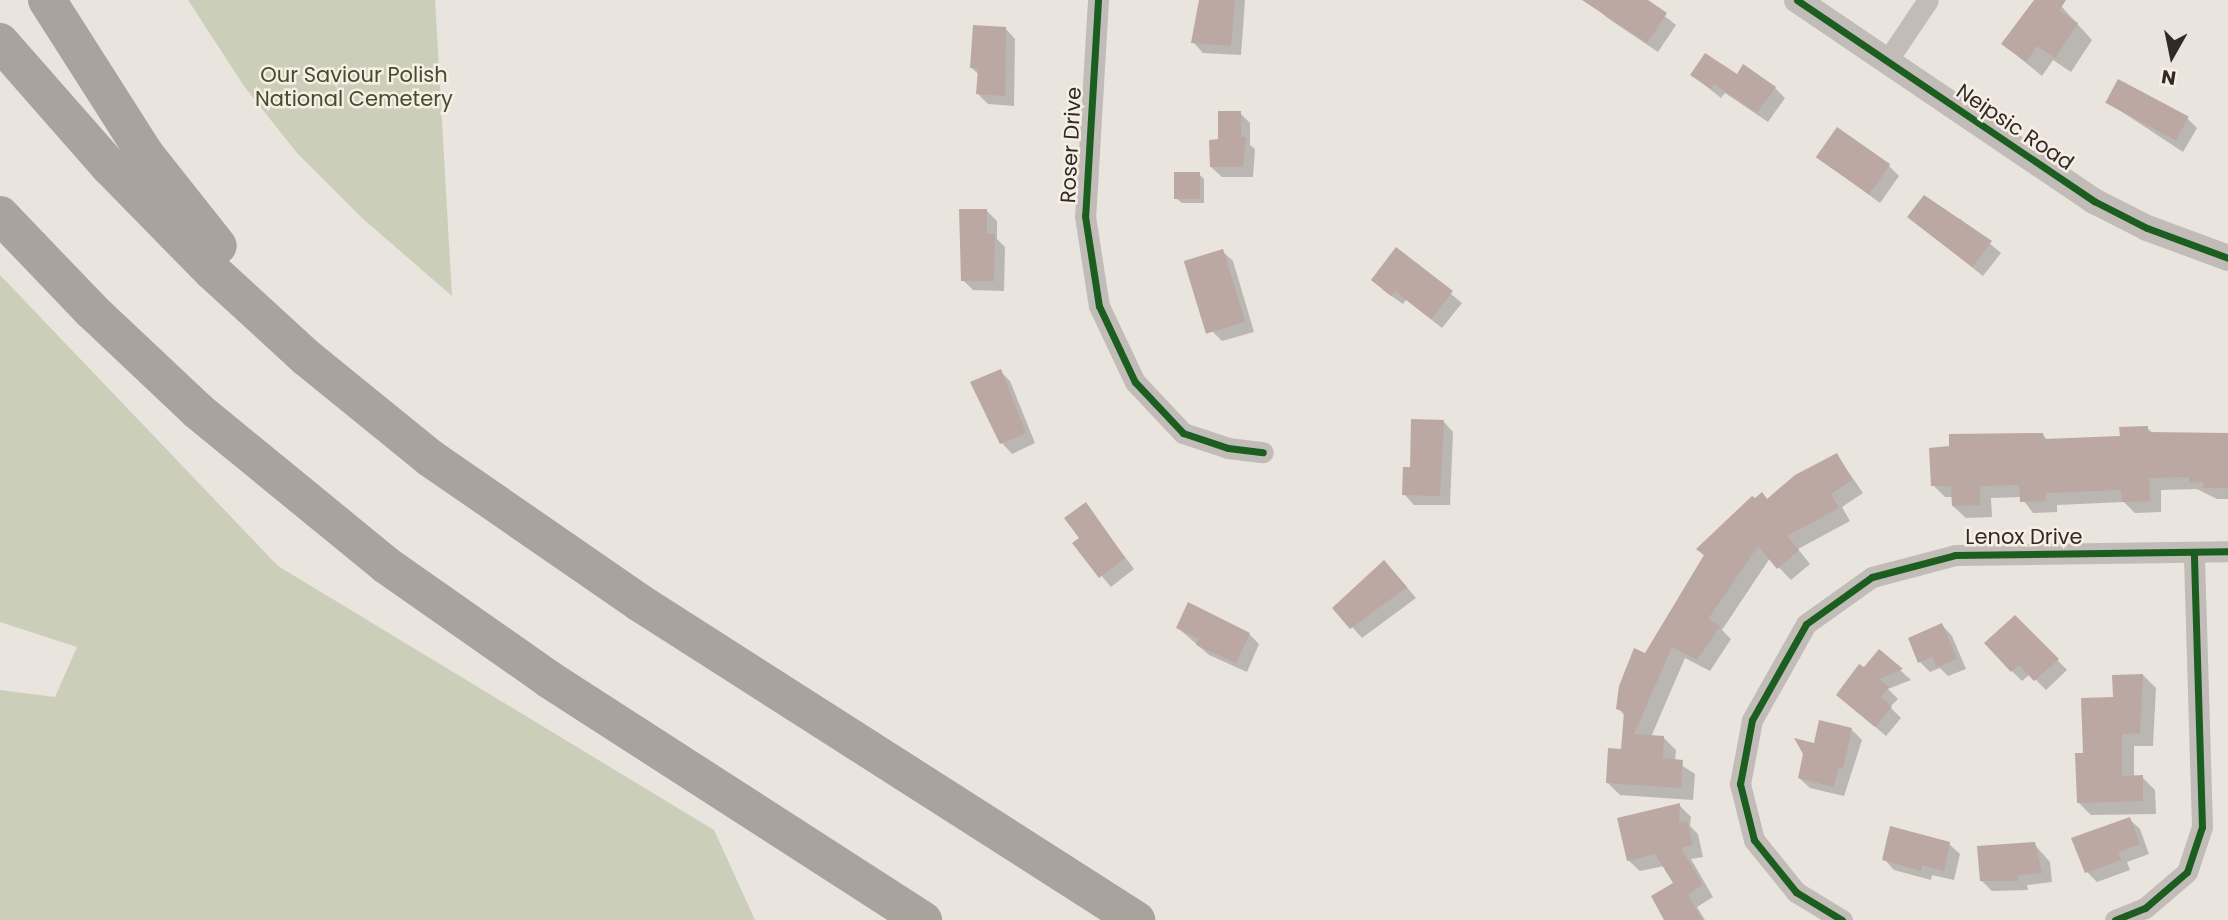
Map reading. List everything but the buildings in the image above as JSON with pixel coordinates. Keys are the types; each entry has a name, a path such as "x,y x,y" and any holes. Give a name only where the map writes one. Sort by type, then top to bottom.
{"highway":[{"path":"47,0 145,154 251,284 271,326"},
{"path":"0,42 117,175 271,326 371,412 532,531 1136,920"},
{"path":"0,215 78,298 230,439 386,565 550,680 923,920"},
{"path":"0,237 78,298"}],"street":[{"name":"Roser Drive","path":"1098,0 1085,216 1099,306 1135,383 1183,433 1228,448 1263,452"},
{"name":"Neipsic Road","path":"1797,0 2094,201 2147,228 2228,258"},
{"path":"1887,61 1928,0"},
{"name":"Lenox Drive","path":"1842,920 1796,892 1754,840 1740,784 1752,720 1806,624 1871,577 1955,555 2194,554 2228,551"},
{"path":"2115,920 2145,908 2187,872 2202,827 2194,554"}],"green space":[{"name":"Our Saviour Polish National Cemetery","path":"188,0 435,0 452,296 361,217 297,153 244,86"},
{"path":"0,275 278,566 714,830 755,920 0,920 0,690 55,697 77,647 0,622"}],"cycle path":[{"path":"1098,0 1085,216 1099,306 1135,382 1183,433 1228,448 1263,452"},
{"path":"1797,0 2094,201 2147,228 2228,258"},
{"path":"1842,920 1796,892 1754,840 1740,784 1752,720 1806,624 1872,577 1955,555 2228,551"},
{"path":"2115,920 2145,908 2187,872 2202,827 2194,554"}]}
